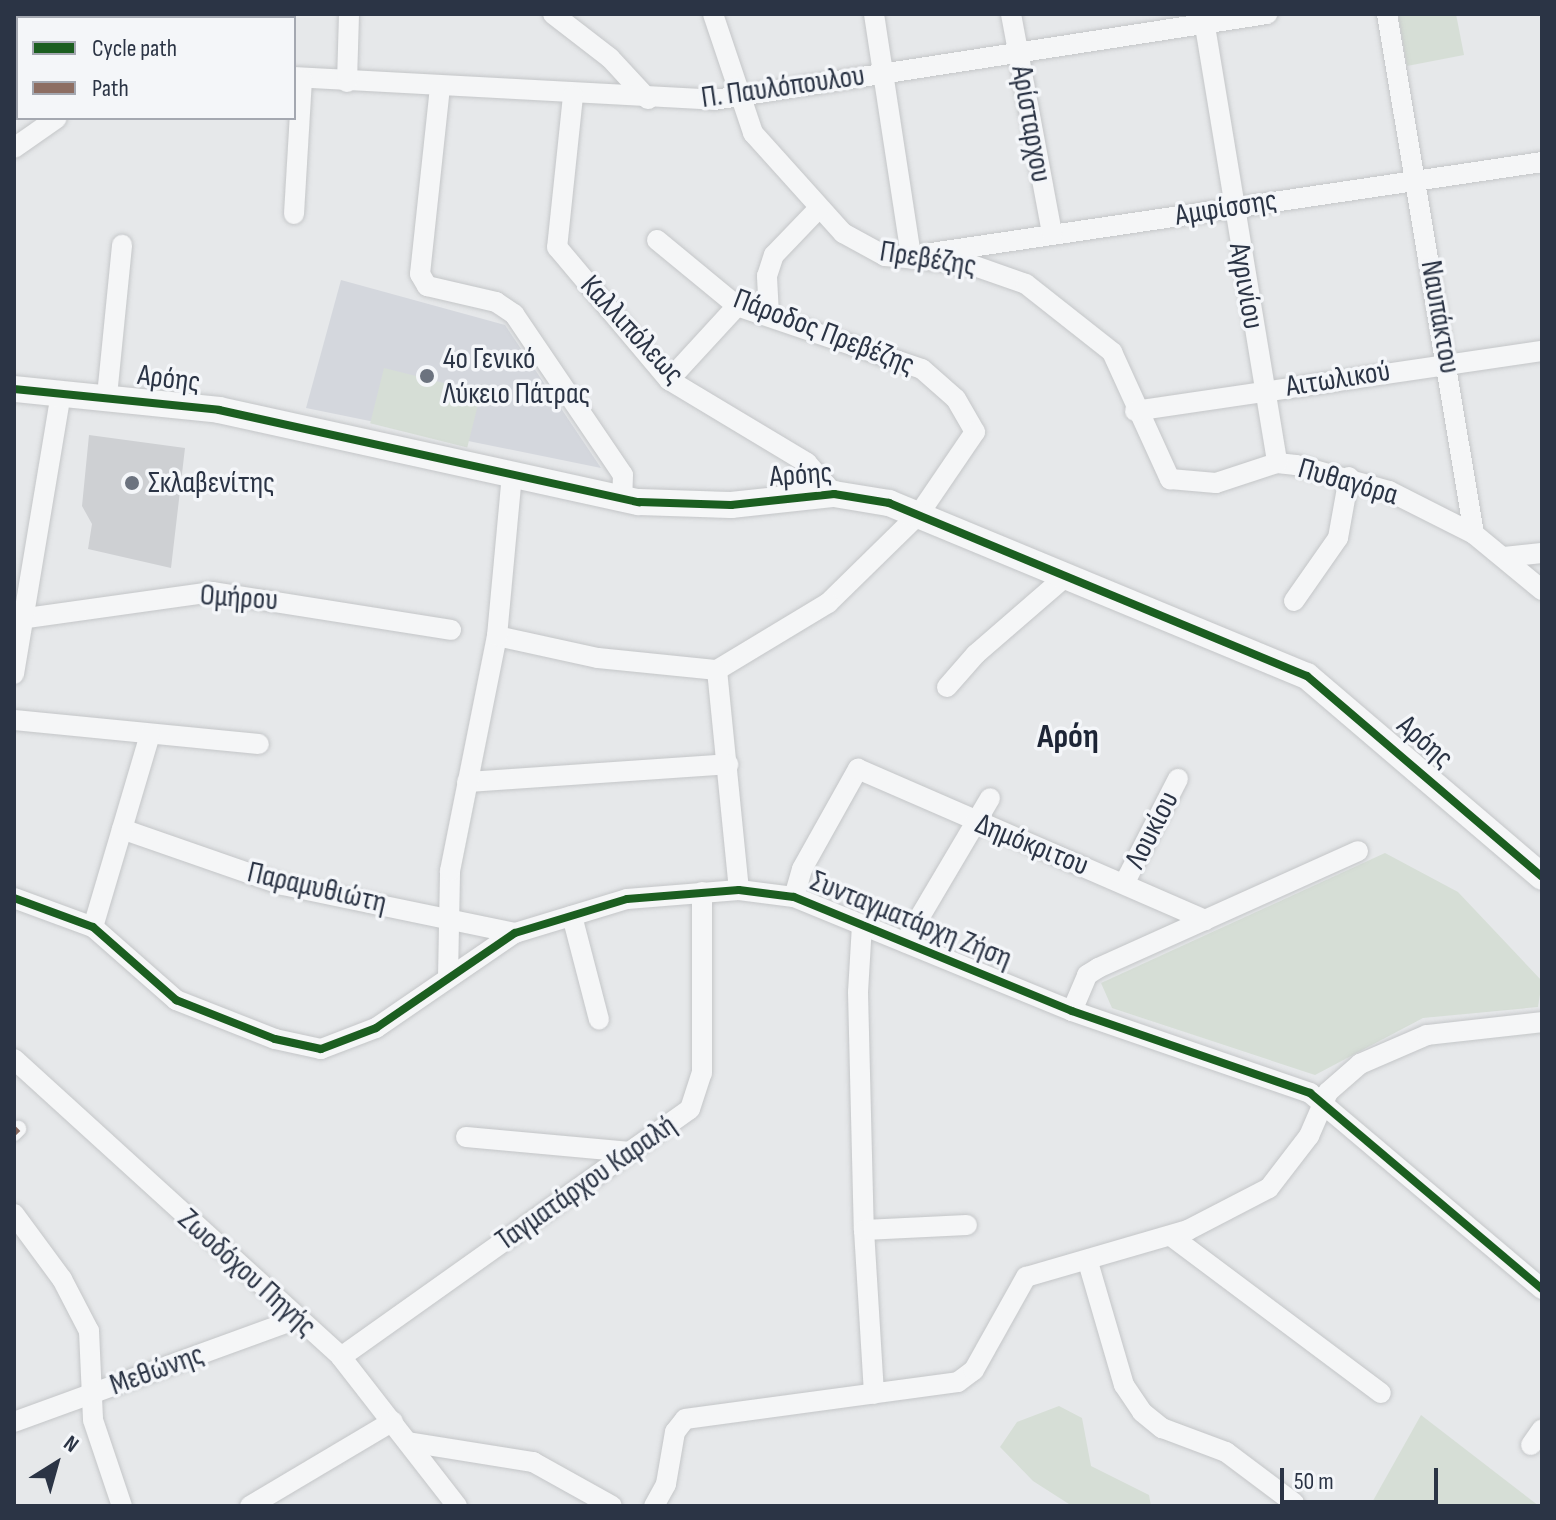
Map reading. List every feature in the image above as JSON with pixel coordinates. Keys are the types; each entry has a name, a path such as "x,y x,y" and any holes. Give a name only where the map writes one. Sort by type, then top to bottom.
{"street":[{"path":"347,82 349,14"},
{"path":"553,14 610,58 648,99"},
{"name":"Πρεβέζης","path":"713,14 740,98 759,142 819,208 868,251 995,270 1026,284 1112,352 1135,411 1170,479"},
{"path":"874,14 911,256"},
{"name":"Αρίσταρχου","path":"1011,14 1052,234"},
{"name":"Π. Παυλόπουλου","path":"298,78 573,96 740,98 1204,19 1267,14"},
{"name":"Ναυπάκτου","path":"1387,14 1449,362 1474,534"},
{"name":"Αγρινίου","path":"1204,19 1277,463"},
{"path":"294,214 298,78"},
{"path":"440,87 420,274 434,288 496,302 514,314 623,475 622,499"},
{"name":"Καλλιπόλεως","path":"573,96 557,247 669,380 807,463 834,494"},
{"path":"14,148 54,120"},
{"name":"Αμφίσσης","path":"911,256 1542,162"},
{"path":"769,315 767,276 774,255 819,208"},
{"name":"Πάροδος Πρεβέζης","path":"657,240 737,306 922,369 971,418 973,443 919,514"},
{"path":"107,396 122,245"},
{"path":"669,380 737,306"},
{"name":"Αιτωλικού","path":"1135,411 1449,362 1542,351"},
{"name":"Αρόης","path":"14,389 107,396 257,417 622,499 703,506 834,494 919,514 1307,676 1542,877"},
{"path":"14,674 27,618 61,392"},
{"name":"Πυθαγόρα","path":"1170,479 1216,483 1277,463 1349,477 1420,504 1474,534"},
{"path":"448,978 446,916 467,782 497,636 512,474"},
{"path":"1294,601 1338,538 1349,477"},
{"path":"497,636 598,658 717,670 815,614 919,514"},
{"path":"1474,534 1542,590"},
{"path":"1504,557 1542,553"},
{"path":"947,687 976,654 1066,576"},
{"name":"Ομήρου","path":"27,618 212,592 451,630"},
{"path":"717,670 739,890"},
{"path":"14,720 259,744"},
{"path":"93,927 150,734"},
{"path":"467,782 728,764"},
{"name":"Δημόκριτου","path":"794,897 802,869 858,769 977,823 1125,882 1206,920"},
{"name":"Λουκίου","path":"1125,882 1178,779"},
{"path":"905,942 990,798"},
{"name":"Παραμυθιώτη","path":"122,829 283,885 446,916 515,933"},
{"path":"1072,1011 1087,975 1358,851"},
{"name":"Συνταγματάρχη Ζήση","path":"14,898 93,927 176,1000 304,1047 351,1042 515,933 627,899 739,890 794,897 1072,1011 1324,1101 1542,1289"},
{"name":"Ταγματάρχου Καραλή","path":"341,1357 686,1112 699,1092 702,892"},
{"path":"572,916 599,1020"},
{"path":"862,925 858,992 864,1230 874,1394"},
{"path":"654,1506 666,1484 675,1432 685,1419 964,1379 1020,1282 1171,1236 1243,1205 1279,1180 1324,1101 1360,1064 1415,1039 1479,1024 1542,1022"},
{"name":"Ζωοδόχου Πηγής","path":"14,1059 341,1357 457,1506"},
{"path":"466,1137 630,1152"},
{"path":"14,1214 86,1324 95,1361 91,1394 93,1420 122,1506"},
{"path":"864,1230 967,1225"},
{"path":"1171,1236 1381,1393"},
{"path":"1088,1262 1124,1385 1142,1412 1162,1428 1226,1452 1294,1503"},
{"name":"Μεθώνης","path":"14,1422 299,1318"},
{"path":"250,1506 393,1421"},
{"path":"408,1442 533,1462 612,1506"}],"shaded area":[{"path":"1398,14 1456,14 1464,55 1407,66"},
{"name":"4ο Γενικό Λύκειο Πάτρας","path":"341,280 505,325 601,468 306,408"},
{"path":"384,368 481,392 467,447 370,423"},
{"path":"1385,853 1458,892 1542,981 1538,1007 1423,1018 1315,1075 1112,1008 1101,983"},
{"path":"1059,1406 1082,1418 1091,1466 1149,1495 1151,1506 1072,1506 1033,1481 1000,1447 1017,1422"},
{"path":"1421,1415 1539,1506 1370,1506"}],"building":[{"name":"Σκλαβενίτης","path":"89,435 185,448 171,568 88,549 92,524 82,506"}],"marked path":[{"path":"14,1133 18,1129"}],"cycle path":[{"path":"14,389 219,410 639,502 731,505 834,494 889,503 1307,676 1542,877"},
{"path":"14,898 93,927 176,1000 275,1039 321,1049 376,1028 515,933 627,899 739,890 794,897 1072,1011 1310,1093 1542,1289"}],"place":[{"name":"4ο Γενικό Λύκειο Πάτρας","path":"427,376"},
{"name":"Σκλαβενίτης","path":"132,483"}],"district":[{"name":"Αρόη","path":"1068,737"}]}
